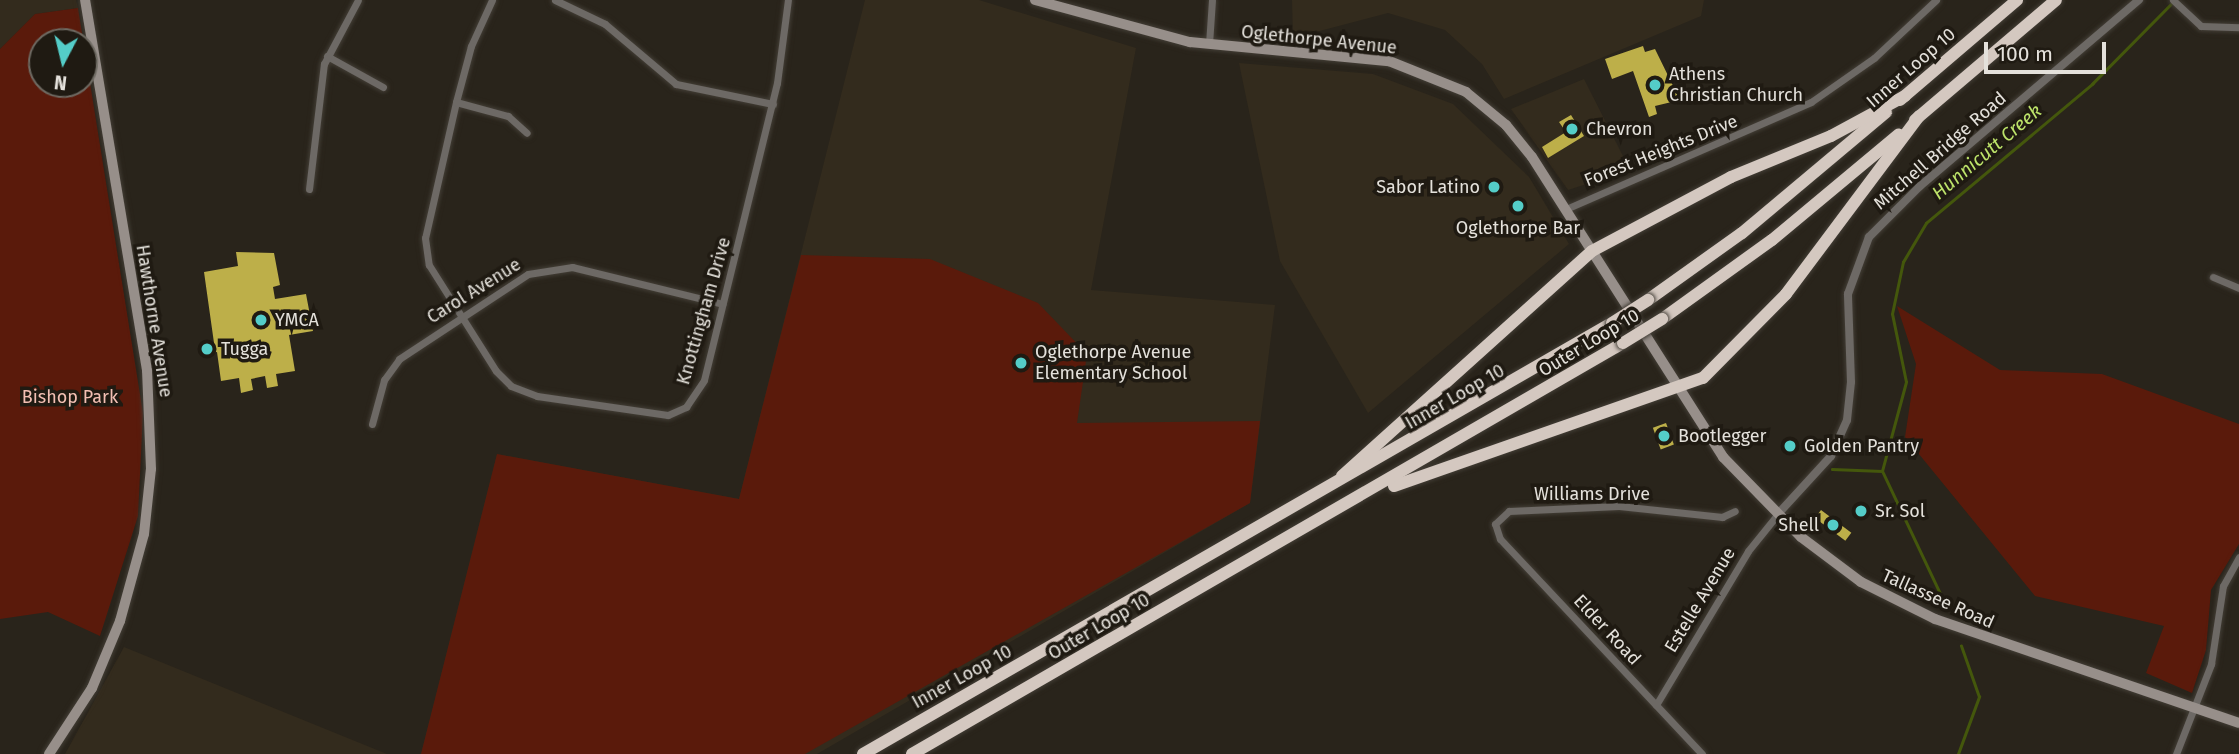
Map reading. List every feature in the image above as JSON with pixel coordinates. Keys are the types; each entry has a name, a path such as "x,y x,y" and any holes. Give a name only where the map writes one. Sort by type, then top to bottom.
{"highway":[{"name":"Inner Loop 10","path":"863,754 1325,491 1648,300 1742,233 2017,0"},
{"name":"Outer Loop 10","path":"912,754 1361,499 1662,319 1772,240 2056,0"},
{"path":"1325,491 1592,251 1731,177 1831,136 1905,96"},
{"path":"1361,499 1679,390 1703,378 1756,329 1919,116"}],"main road":[{"name":"Hawthorne Avenue","path":"49,754 92,688 120,621 144,534 150,469 147,370 85,0"},
{"name":"Oglethorpe Avenue","path":"1035,0 1209,44 1381,59 1448,82 1506,125 1566,209 1643,334"},
{"name":"Tallassee Road","path":"1643,334 1723,457 1777,515 1839,566 1909,608 2192,711 2239,723"}],"street":[{"path":"309,189 327,56 358,0"},
{"name":"Knottingham Drive","path":"492,0 471,46 456,102 425,249 433,273 496,371 520,390 668,415 682,411 701,387 773,104 788,0"},
{"path":"555,0 605,24 676,84 773,104"},
{"path":"1209,44 1212,0"},
{"name":"Forest Heights Drive","path":"1566,209 1811,102 1874,58 1936,0"},
{"name":"Mitchell Bridge Road","path":"1777,515 1831,456 1847,420 1851,382 1848,294 1868,237 2139,0"},
{"path":"2175,3 2201,26 2239,27"},
{"path":"327,56 383,87"},
{"path":"456,102 508,116 527,133"},
{"name":"Carol Avenue","path":"372,424 394,365 513,281 554,267 584,269 723,304"},
{"path":"2213,277 2239,288"},
{"name":"Williams Drive","path":"1494,524 1509,511 1619,506 1722,517 1735,511"},
{"name":"Estelle Avenue","path":"1656,705 1748,551 1777,515"},
{"name":"Elder Road","path":"1494,524 1500,539 1702,754"},
{"path":"2176,754 2211,664 2223,586 2239,557"}],"shaded area":[{"path":"0,0 76,0 78,8 35,14 0,49"},
{"name":"Oglethorpe Avenue Elementary School","path":"865,0 979,0 1136,48 1091,290 1275,305 1250,503 817,754 421,754 497,454 739,499"},
{"path":"1292,0 1704,0 1701,16 1504,99 1482,64 1445,30 1388,13 1293,38"},
{"path":"1239,63 1373,74 1453,104 1529,177 1569,244 1368,413 1280,261"},
{"path":"1584,79 1630,170 1568,190 1511,109"},
{"path":"124,647 387,754 65,754"}],"green space":[{"name":"Bishop Park","path":"78,8 81,28 28,28 28,98 92,98 143,413 138,516 100,636 48,612 0,619 0,49 35,14"},
{"name":"Oglethorpe Avenue Elementary School","path":"801,255 930,259 1038,303 1087,354 1077,423 1260,421 1250,503 805,754 421,754 497,454 739,499"},
{"path":"1897,306 2000,370 2102,374 2239,424 2239,544 2211,590 2206,650 2192,693 2146,673 2164,626 2035,596 1905,437 1916,364"}],"building":[{"name":"Athens Christian Church","path":"1643,46 1645,52 1655,49 1680,100 1655,106 1657,114 1649,117 1633,71 1612,79 1605,59"},
{"path":"1571,115 1584,136 1548,158 1542,147 1566,132 1559,122"},
{"name":"YMCA","path":"236,252 274,253 280,285 273,287 275,299 306,294 313,331 289,335 295,371 276,374 278,386 267,388 265,376 251,379 253,390 241,393 239,378 221,381 217,352 206,354 205,345 214,343 204,272 238,266"},
{"name":"Bootlegger","path":"1666,423 1674,445 1661,449 1653,428"},
{"name":"Shell","path":"1821,510 1851,533 1845,541 1815,518"}],"waterway":[{"name":"Hunnicutt Creek","path":"1942,598 1882,471 1906,382 1892,314 1903,262 1926,223 2092,84 2173,2"},
{"path":"1832,469 1882,471"},
{"name":"Hunnicutt Creek","path":"1958,754 1979,697 1961,646"}],"place":[{"name":"Athens Christian Church","path":"1655,85"},
{"name":"Chevron","path":"1572,129"},
{"name":"Sabor Latino","path":"1494,187"},
{"name":"Oglethorpe Bar","path":"1518,206"},
{"name":"YMCA","path":"261,320"},
{"name":"Tugga","path":"207,349"},
{"name":"Oglethorpe Avenue Elementary School","path":"1021,363"},
{"name":"Bootlegger","path":"1664,436"},
{"name":"Golden Pantry","path":"1790,446"},
{"name":"Sr. Sol","path":"1861,511"},
{"name":"Shell","path":"1833,525"}]}
